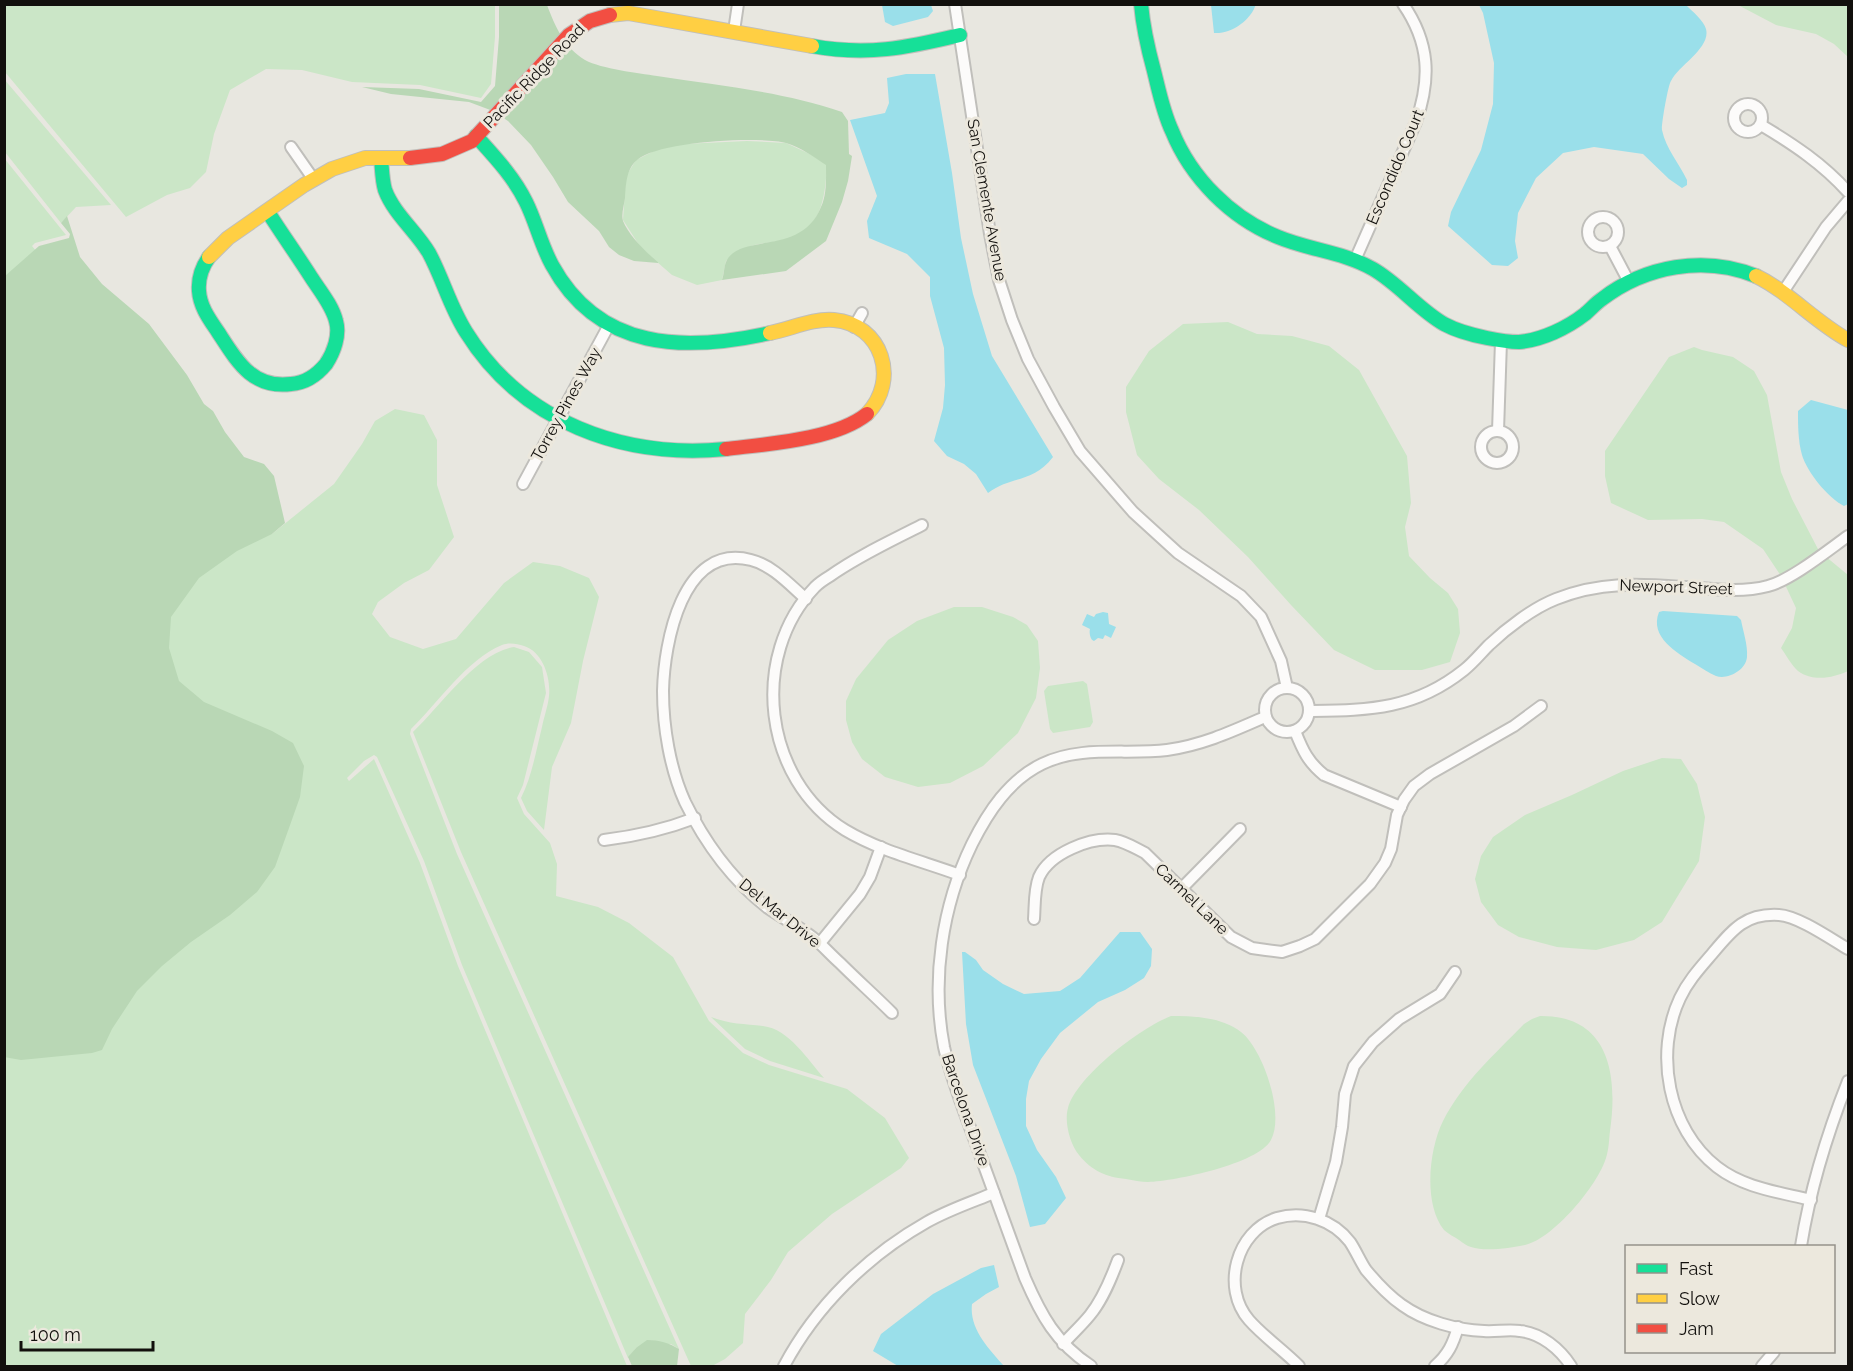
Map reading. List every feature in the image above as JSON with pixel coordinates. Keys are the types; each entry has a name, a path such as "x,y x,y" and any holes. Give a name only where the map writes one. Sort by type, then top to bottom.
{"street":[{"path":"734,31 738,4"},
{"name":"San Clemente Avenue","path":"955,4 999,280 1028,359 1080,451 1133,512 1178,553 1241,596 1261,616 1281,661 1287,688"},
{"path":"1141,4 1142,23 1162,106 1175,140 1198,175 1216,196 1239,214 1275,236 1338,253 1374,270 1443,323 1464,332 1511,342 1523,341 1564,328 1580,318 1600,300 1629,282 1656,270 1676,266 1724,266 1750,273 1769,282 1848,340"},
{"name":"Escondido Court","path":"1355,260 1424,100 1426,78 1423,50 1419,33 1403,4"},
{"name":"Pacific Ridge Road","path":"268,212 327,300 335,315 338,328 332,355 326,365 316,374 291,385 263,383 252,376 241,366 204,311 199,294 199,281 209,256 216,248 314,180 326,172 365,158 439,156 463,147 583,23 621,9 628,13 859,53 887,51 960,35"},
{"path":"1761,125 1814,159 1848,192"},
{"path":"381,158 384,188 391,202 426,248 456,316 486,361 511,386 547,413 579,430 633,447 688,451 730,448 797,440 848,425 865,416 877,402 883,384 884,366 880,352 865,333 849,324 833,320 817,321 739,339 666,342 650,341 609,325 579,302 568,290 551,263 525,200 508,172 476,136"},
{"path":"291,147 314,180"},
{"path":"1783,292 1826,227 1848,201"},
{"path":"1610,246 1629,282"},
{"path":"854,327 862,313"},
{"name":"Torrey Pines Way","path":"523,484 609,325"},
{"path":"1498,431 1501,340"},
{"path":"922,525 846,564 816,586 798,609 784,635 776,663 772,695 775,722 782,749 794,775 808,796 826,814 845,830 881,847 960,875"},
{"name":"Newport Street","path":"1309,711 1376,709 1405,703 1444,684 1464,670 1511,626 1555,599 1599,587 1625,584 1725,590 1768,586 1785,579 1848,536"},
{"name":"Del Mar Drive","path":"806,599 771,570 751,560 735,558 719,561 706,567 694,578 684,596 667,648 663,692 669,750 685,800 722,863 768,907 820,943 892,1013"},
{"path":"1287,688 1299,692 1304,697 1309,711 1306,721 1295,731 1287,733 1269,724 1264,709 1272,693 1287,688"},
{"name":"Carmel Lane","path":"1034,919 1035,892 1040,875 1051,862 1080,844 1100,840 1117,840 1145,853 1231,936 1252,948 1282,952 1300,946 1315,939 1370,884 1385,863 1391,849 1397,815 1414,786 1430,774 1515,726 1541,706"},
{"name":"Barcelona Drive","path":"1090,1366 1079,1359 1055,1336 1036,1303 957,1089 945,1048 939,983 948,911 966,857 978,831 996,803 1014,782 1042,764 1059,757 1090,752 1166,750 1202,743 1224,736 1265,717"},
{"path":"1295,731 1304,754 1324,775 1401,807"},
{"path":"604,840 639,836 694,818"},
{"path":"1181,889 1240,829"},
{"path":"820,943 860,894 870,877 881,847"},
{"path":"1811,1200 1744,1184 1718,1168 1698,1150 1679,1120 1674,1102 1668,1062 1669,1034 1680,999 1689,980 1731,931 1754,917 1780,915 1793,918 1848,949"},
{"path":"1319,1219 1336,1162 1345,1094 1354,1066 1373,1042 1399,1019 1440,994 1455,972"},
{"path":"1801,1245 1817,1171 1848,1081"},
{"path":"784,1366 824,1306 880,1253 929,1221 994,1193"},
{"path":"1299,1366 1248,1320 1235,1293 1234,1281 1239,1252 1247,1240 1262,1226 1276,1218 1308,1216 1338,1229 1350,1242 1366,1270 1402,1305 1442,1323 1458,1327 1484,1331 1521,1331 1535,1335 1549,1342 1571,1366"},
{"path":"1063,1344 1089,1316 1110,1283 1118,1260"},
{"path":"1435,1366 1454,1344 1458,1327"},
{"path":"1762,1366 1773,1353"}],"green space":[{"path":"4,5 495,5 491,84 481,98 420,85 352,82 302,70 266,69 230,90 214,134 206,172 190,188 167,195 126,217 5,72"},
{"path":"499,5 547,5 557,28 571,49 585,60 601,66 773,94 842,112 848,121 849,154 852,156 842,202 826,241 786,271 722,280 726,262 733,253 800,232 812,222 821,207 825,192 826,165 786,143 732,140 686,144 666,148 637,160 627,178 622,219 634,238 659,263 634,261 619,255 609,247 599,231 568,202 531,145 508,121 493,111 469,102 391,94 362,87 419,89 481,102 495,86"},
{"path":"1738,5 1848,5 1848,57 1834,44 1816,34 1776,25"},
{"path":"4,79 111,205 76,207 61,223 5,152"},
{"path":"747,141 786,143 827,165 825,190 814,221 796,236 755,245 741,251 726,261 722,280 697,285 672,275 641,248 623,220 626,176 636,160 658,149 683,144"},
{"path":"4,158 66,235 35,243 32,246 272,534 334,484 375,421 395,409 424,415 437,440 437,485 454,537 429,570 404,583 378,602 372,614 390,637 423,649 456,639 504,583 533,562 560,566 589,578 599,597 571,723 552,767 544,830 527,811 521,798 533,763 549,696 549,681 544,666 531,649 508,644 489,652 454,682 411,729 410,734 457,854 679,1349 671,1344 636,1348 628,1358 462,965 424,861 377,757 374,755 364,761 347,778 349,781 374,759 420,863 458,966 627,1366 5,1366"},
{"path":"67,216 80,257 102,284 149,324 244,457 264,464 274,476 285,523 272,534 237,551 199,578 171,617 169,648 179,681 204,702 272,731 293,743 304,766 300,797 275,867 257,892 230,915 191,942 137,991 112,1029 102,1050 21,1060 4,1057 5,276 39,246 69,238 70,234 61,223"},
{"path":"1228,322 1257,334 1292,336 1329,346 1359,370 1407,456 1411,503 1405,527 1409,556 1448,593 1458,609 1460,633 1450,662 1422,670 1375,670 1334,650 1248,557 1199,510 1159,479 1137,455 1126,412 1126,387 1149,351 1183,324"},
{"path":"1694,347 1733,357 1754,371 1767,395 1781,472 1792,499 1819,551 1848,575 1848,671 1830,677 1810,677 1798,671 1789,660 1781,648 1792,628 1796,608 1781,576 1763,549 1724,522 1702,519 1648,520 1611,503 1605,476 1605,451 1669,357"},
{"path":"954,607 982,607 1013,617 1027,625 1038,641 1040,668 1036,698 1018,733 983,766 950,783 918,787 885,777 862,759 852,742 846,720 846,701 856,679 888,640 917,621"},
{"path":"514,647 529,652 542,667 546,693 523,785 517,798 524,814 550,843 557,864 556,896 598,907 629,923 673,957 709,1021 743,1053 769,1065 847,1089 885,1118 909,1158 901,1168 832,1214 788,1252 771,1280 745,1314 743,1343 725,1359 712,1366 691,1366 461,852 413,732 472,670 500,651"},
{"path":"1083,681 1087,684 1093,722 1090,727 1053,733 1050,729 1044,691 1048,686"},
{"path":"1662,758 1681,759 1697,784 1705,817 1699,861 1662,922 1634,940 1596,950 1557,947 1519,937 1498,925 1481,902 1475,879 1481,856 1493,837 1525,815 1623,771"},
{"path":"1171,1016 1217,1020 1241,1032 1249,1040 1257,1052 1270,1083 1275,1115 1275,1129 1271,1140 1263,1149 1250,1157 1195,1175 1145,1182 1112,1177 1089,1165 1079,1155 1067,1126 1068,1108 1084,1082 1111,1054 1143,1031"},
{"path":"1540,1016 1563,1018 1582,1026 1595,1037 1604,1052 1610,1070 1612,1090 1606,1158 1584,1196 1561,1222 1536,1241 1505,1248 1471,1247 1444,1230 1437,1219 1433,1206 1430,1176 1434,1146 1443,1121 1460,1094 1524,1024"},
{"path":"711,1017 772,1028 790,1039 824,1078 770,1061 745,1049"},
{"path":"647,1340 664,1342 679,1349 677,1366 632,1366 628,1357"}],"water":[{"path":"1256,4 1250,15 1240,25 1221,33 1214,33 1211,5"},
{"path":"882,5 931,5 933,11 928,17 893,26 885,22"},
{"path":"1479,5 1686,5 1703,23 1706,36 1699,50 1671,81 1662,130 1666,143 1687,180 1687,185 1682,188 1669,179 1643,154 1594,147 1563,153 1536,178 1518,213 1515,241 1518,258 1508,266 1492,265 1448,226 1451,212 1481,150 1493,104 1494,63 1483,13"},
{"path":"906,74 935,74 961,238 973,294 992,356 1053,457 1045,466 1030,476 997,487 988,493 976,474 964,464 947,456 934,441 943,408 945,385 944,348 930,296 930,277 907,254 869,238 867,221 877,196 850,120 885,113 889,103 887,78"},
{"path":"1811,400 1848,410 1848,504 1844,506 1831,497 1819,484 1808,469 1802,455 1798,411"},
{"path":"1103,612 1108,613 1109,624 1116,627 1111,638 1105,635 1103,639 1098,638 1094,641 1091,638 1090,629 1082,625 1087,614 1094,617"},
{"path":"1659,612 1737,616 1741,620 1747,648 1746,662 1736,673 1721,677 1680,655 1661,637 1657,621"},
{"path":"1120,932 1140,932 1152,949 1151,966 1144,978 1125,990 1098,1002 1060,1033 1041,1059 1029,1081 1026,1126 1037,1150 1056,1177 1066,1198 1045,1224 1030,1227 1016,1176 973,1065 966,1024 962,952 976,960 983,970 1003,984 1024,994 1060,991 1080,978"},
{"path":"994,1265 999,1287 972,1304 972,1313 981,1338 1004,1366 898,1366 873,1351 881,1334 933,1294 981,1268"}],"traffic: fast":[{"path":"1141,4 1148,46 1169,124 1190,165 1214,194 1229,208 1261,229 1278,237 1362,263 1373,269 1435,318 1459,331 1515,342 1545,336 1578,319 1619,288 1637,279 1676,267 1716,266 1756,276"},
{"path":"812,46 851,50 886,49 960,35"},
{"path":"476,136 516,184 530,210 552,265 571,293 594,315 619,329 647,338 676,343 738,339 770,333"},
{"path":"381,158 384,186 389,199 429,253 460,322 489,363 516,390 546,411 578,428 613,440 650,448 688,451 726,449"},
{"path":"209,257 200,278 201,302 239,363 256,377 277,384 296,383 315,375 326,364 334,349 337,338 336,321 332,309 268,212"}],"traffic: slow":[{"path":"610,15 628,13 812,46"},
{"path":"209,257 228,238 304,185 332,169 365,158 410,158"},
{"path":"1756,276 1780,290 1824,325 1848,340"},
{"path":"770,333 826,320 851,324 864,332 874,343 881,356 884,370 883,386 867,414"}],"traffic: jam":[{"path":"410,158 442,154 472,141 569,35 590,21 610,15"},
{"path":"726,449 780,443 819,435 837,430 867,414"}]}
